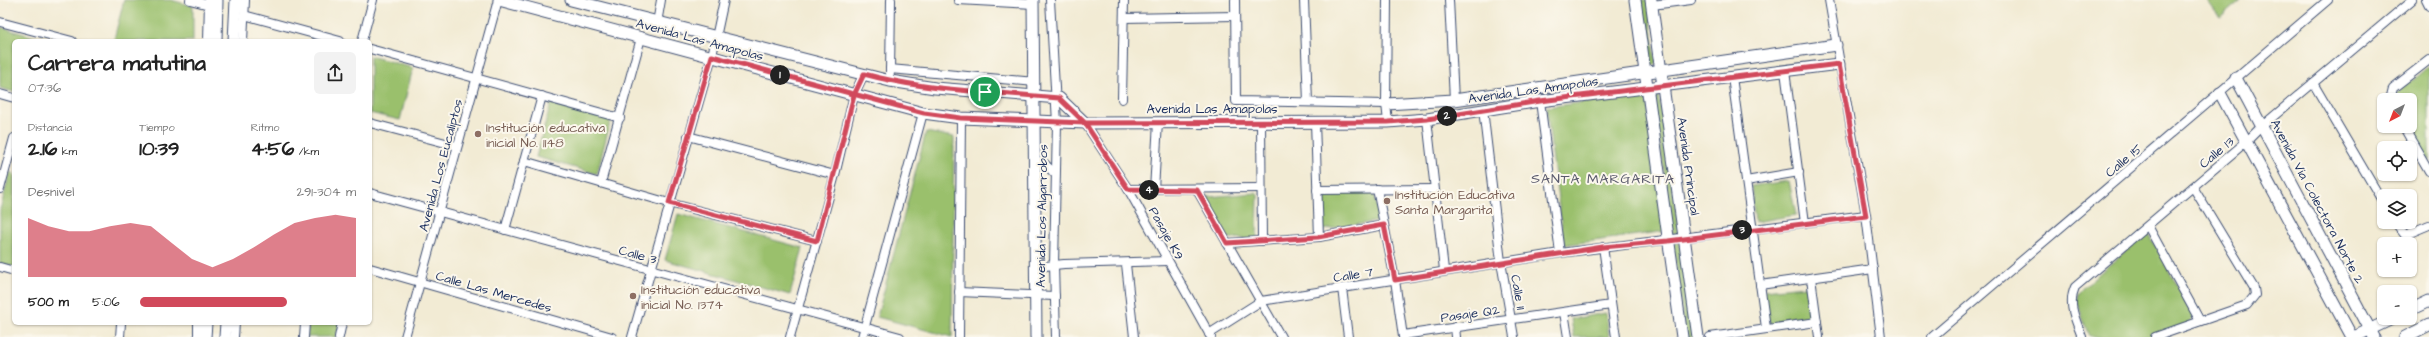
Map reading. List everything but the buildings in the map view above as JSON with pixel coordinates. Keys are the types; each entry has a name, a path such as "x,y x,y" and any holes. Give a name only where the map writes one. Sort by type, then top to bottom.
{"street":[{"path":"190,0 212,2"},
{"path":"234,39 236,0"},
{"path":"243,39 245,0"},
{"path":"363,39 373,0"},
{"name":"Avenida Las Amapolas","path":"499,0 924,113 961,118 1035,122 1388,122 1427,119 1540,101 1647,89 1839,64"},
{"name":"Avenida Los Eucaliptos","path":"406,337 457,146 499,0"},
{"name":"Avenida Las Amapolas","path":"571,0 590,3 657,23 890,81 935,88 1059,98 1085,123"},
{"path":"657,23 662,0"},
{"path":"632,337 712,56 724,0"},
{"path":"890,81 891,0"},
{"path":"958,0 1033,2"},
{"name":"Avenida Los Algarrobos","path":"1050,0 1054,97 1057,123 1054,265 1056,337"},
{"path":"1122,99 1124,0"},
{"path":"1235,0 1236,101 1386,104"},
{"path":"1304,0 1308,102"},
{"path":"1387,0 1386,104 1388,122"},
{"path":"1449,0 1454,100"},
{"path":"1635,0 1682,337"},
{"path":"1651,2 1691,0"},
{"path":"1829,0 1866,216 1881,337"},
{"name":"Calle 15","path":"1934,336 2328,0"},
{"name":"Calle 13","path":"2082,337 2072,312 2072,295 2076,287 2247,141 2262,126 2412,0"},
{"path":"2426,0 2429,6"},
{"path":"208,39 212,2"},
{"path":"212,2 216,39"},
{"name":"Avenida Los Algarrobos","path":"1033,2 1036,161 1036,337"},
{"name":"Avenida Principal","path":"1651,2 1662,69 1698,337"},
{"path":"244,15 333,39"},
{"path":"1124,18 1235,16"},
{"path":"0,22 64,39"},
{"path":"601,183 641,38"},
{"name":"Avenida Las Amapolas","path":"1386,104 1454,100 1836,45"},
{"path":"372,50 620,118"},
{"path":"2392,93 2393,88 2429,60"},
{"path":"890,69 1035,82"},
{"path":"1785,71 1805,223"},
{"path":"790,337 835,175 854,95 864,74"},
{"path":"1732,77 1766,328"},
{"name":"Avenida Vía Colectora Norte 2","path":"2236,78 2372,334"},
{"path":"2313,83 2377,192"},
{"path":"2220,93 2353,337 2372,334 2384,325"},
{"path":"0,94 12,97"},
{"path":"505,230 542,96"},
{"path":"1540,101 1560,253"},
{"name":"Calle 11","path":"1483,109 1501,262 1514,337"},
{"path":"862,337 924,113"},
{"path":"959,337 961,118"},
{"path":"1427,119 1444,270"},
{"name":"Pasaje K9","path":"1154,190 1158,122"},
{"path":"1261,122 1262,241"},
{"path":"1315,122 1318,237"},
{"path":"372,123 457,146"},
{"name":"Pasaje K9","path":"1085,123 1128,189 1210,335"},
{"path":"2407,133 2429,171"},
{"path":"688,136 835,175"},
{"path":"0,189 10,168 12,153"},
{"path":"524,161 669,203 817,241"},
{"path":"1036,161 1043,162 1055,174"},
{"path":"1746,181 1799,172"},
{"path":"2155,337 2247,305 2255,295 2254,288 2193,187"},
{"path":"1128,189 1197,190 1261,188"},
{"path":"1377,189 1395,280 1403,336"},
{"path":"1317,190 1434,189"},
{"path":"1197,190 1282,337"},
{"name":"Calle 3","path":"372,194 900,337"},
{"name":"Calle 7","path":"1210,335 1261,302 1395,280 1444,270 1560,253 1866,216"},
{"path":"1227,243 1318,237 1384,225"},
{"path":"2400,229 2405,235 2429,225"},
{"path":"2148,226 2200,321"},
{"path":"1603,247 1616,337"},
{"path":"1036,267 1054,265 1126,264 1168,260"},
{"path":"1126,264 1134,337"},
{"path":"0,267 12,270"},
{"name":"Calle Las Mercedes","path":"372,269 612,337"},
{"path":"1760,284 1873,269"},
{"path":"1810,278 1819,337"},
{"path":"1342,288 1348,337"},
{"path":"959,292 1055,296"},
{"path":"2417,307 2429,301"},
{"name":"Pasaje Q2","path":"1403,336 1455,327 1611,305"},
{"path":"1564,312 1568,337"},
{"path":"1710,337 1817,322"},
{"path":"120,337 121,325"},
{"path":"198,325 198,337"},
{"path":"205,337 206,325"},
{"path":"225,337 226,325"},
{"path":"234,337 235,325"},
{"path":"304,337 305,325"},
{"path":"339,337 342,325"},
{"path":"2405,337 2429,325"},
{"path":"1455,327 1456,337"}],"green space":[{"path":"124,0 171,0 193,6 193,39 114,39"},
{"path":"1638,0 1648,0 1656,64 1653,66 1649,65"},
{"path":"2207,0 2241,0 2220,18"},
{"path":"0,27 41,39 12,39 12,91 0,88"},
{"path":"372,57 413,68 400,120 372,113"},
{"path":"2429,66 2429,162 2413,133 2417,133 2417,93 2398,92"},
{"path":"1658,93 1679,233 1678,235 1673,235 1653,94"},
{"path":"1646,95 1667,231 1564,245 1546,107"},
{"path":"551,103 611,119 597,174 536,157"},
{"path":"926,132 954,137 952,337 877,317"},
{"path":"10,172 12,173 12,266 0,263 0,210"},
{"path":"1789,181 1796,215 1755,222 1751,186"},
{"path":"1321,192 1374,192 1380,221 1322,230"},
{"path":"1256,193 1258,195 1256,239 1228,238 1207,197"},
{"path":"678,214 803,248 790,295 665,260"},
{"path":"2146,233 2150,235 2193,316 2190,323 2149,337 2089,337 2077,301 2078,292"},
{"path":"1678,242 1680,243 1695,337 1685,337 1673,244"},
{"path":"1806,286 1810,318 1769,324 1764,290"},
{"path":"1606,313 1609,337 1574,337 1571,319"},
{"path":"309,325 339,325 336,337 307,337"}],"place":[{"name":"Institución educativa inicial No. 1148","path":"478,134"},
{"name":"Institución Educativa Santa Margarita","path":"1387,201"},
{"name":"Institución educativa inicial No. 1374","path":"633,296"}],"district":[{"name":"SANTA MARGARITA","path":"1603,178"}],"route":[{"path":"985,92 935,88 890,81 864,74 854,95 835,175 817,241 669,203 712,56 854,95 884,104 924,113 961,118 1085,123 1233,121 1388,122 1427,119 1540,101 1647,89 1839,64 1866,216 1752,229 1668,241 1603,247 1444,270 1395,280 1384,225 1318,237 1227,243 1197,190 1128,189 1085,123 1059,98 985,92"}]}
